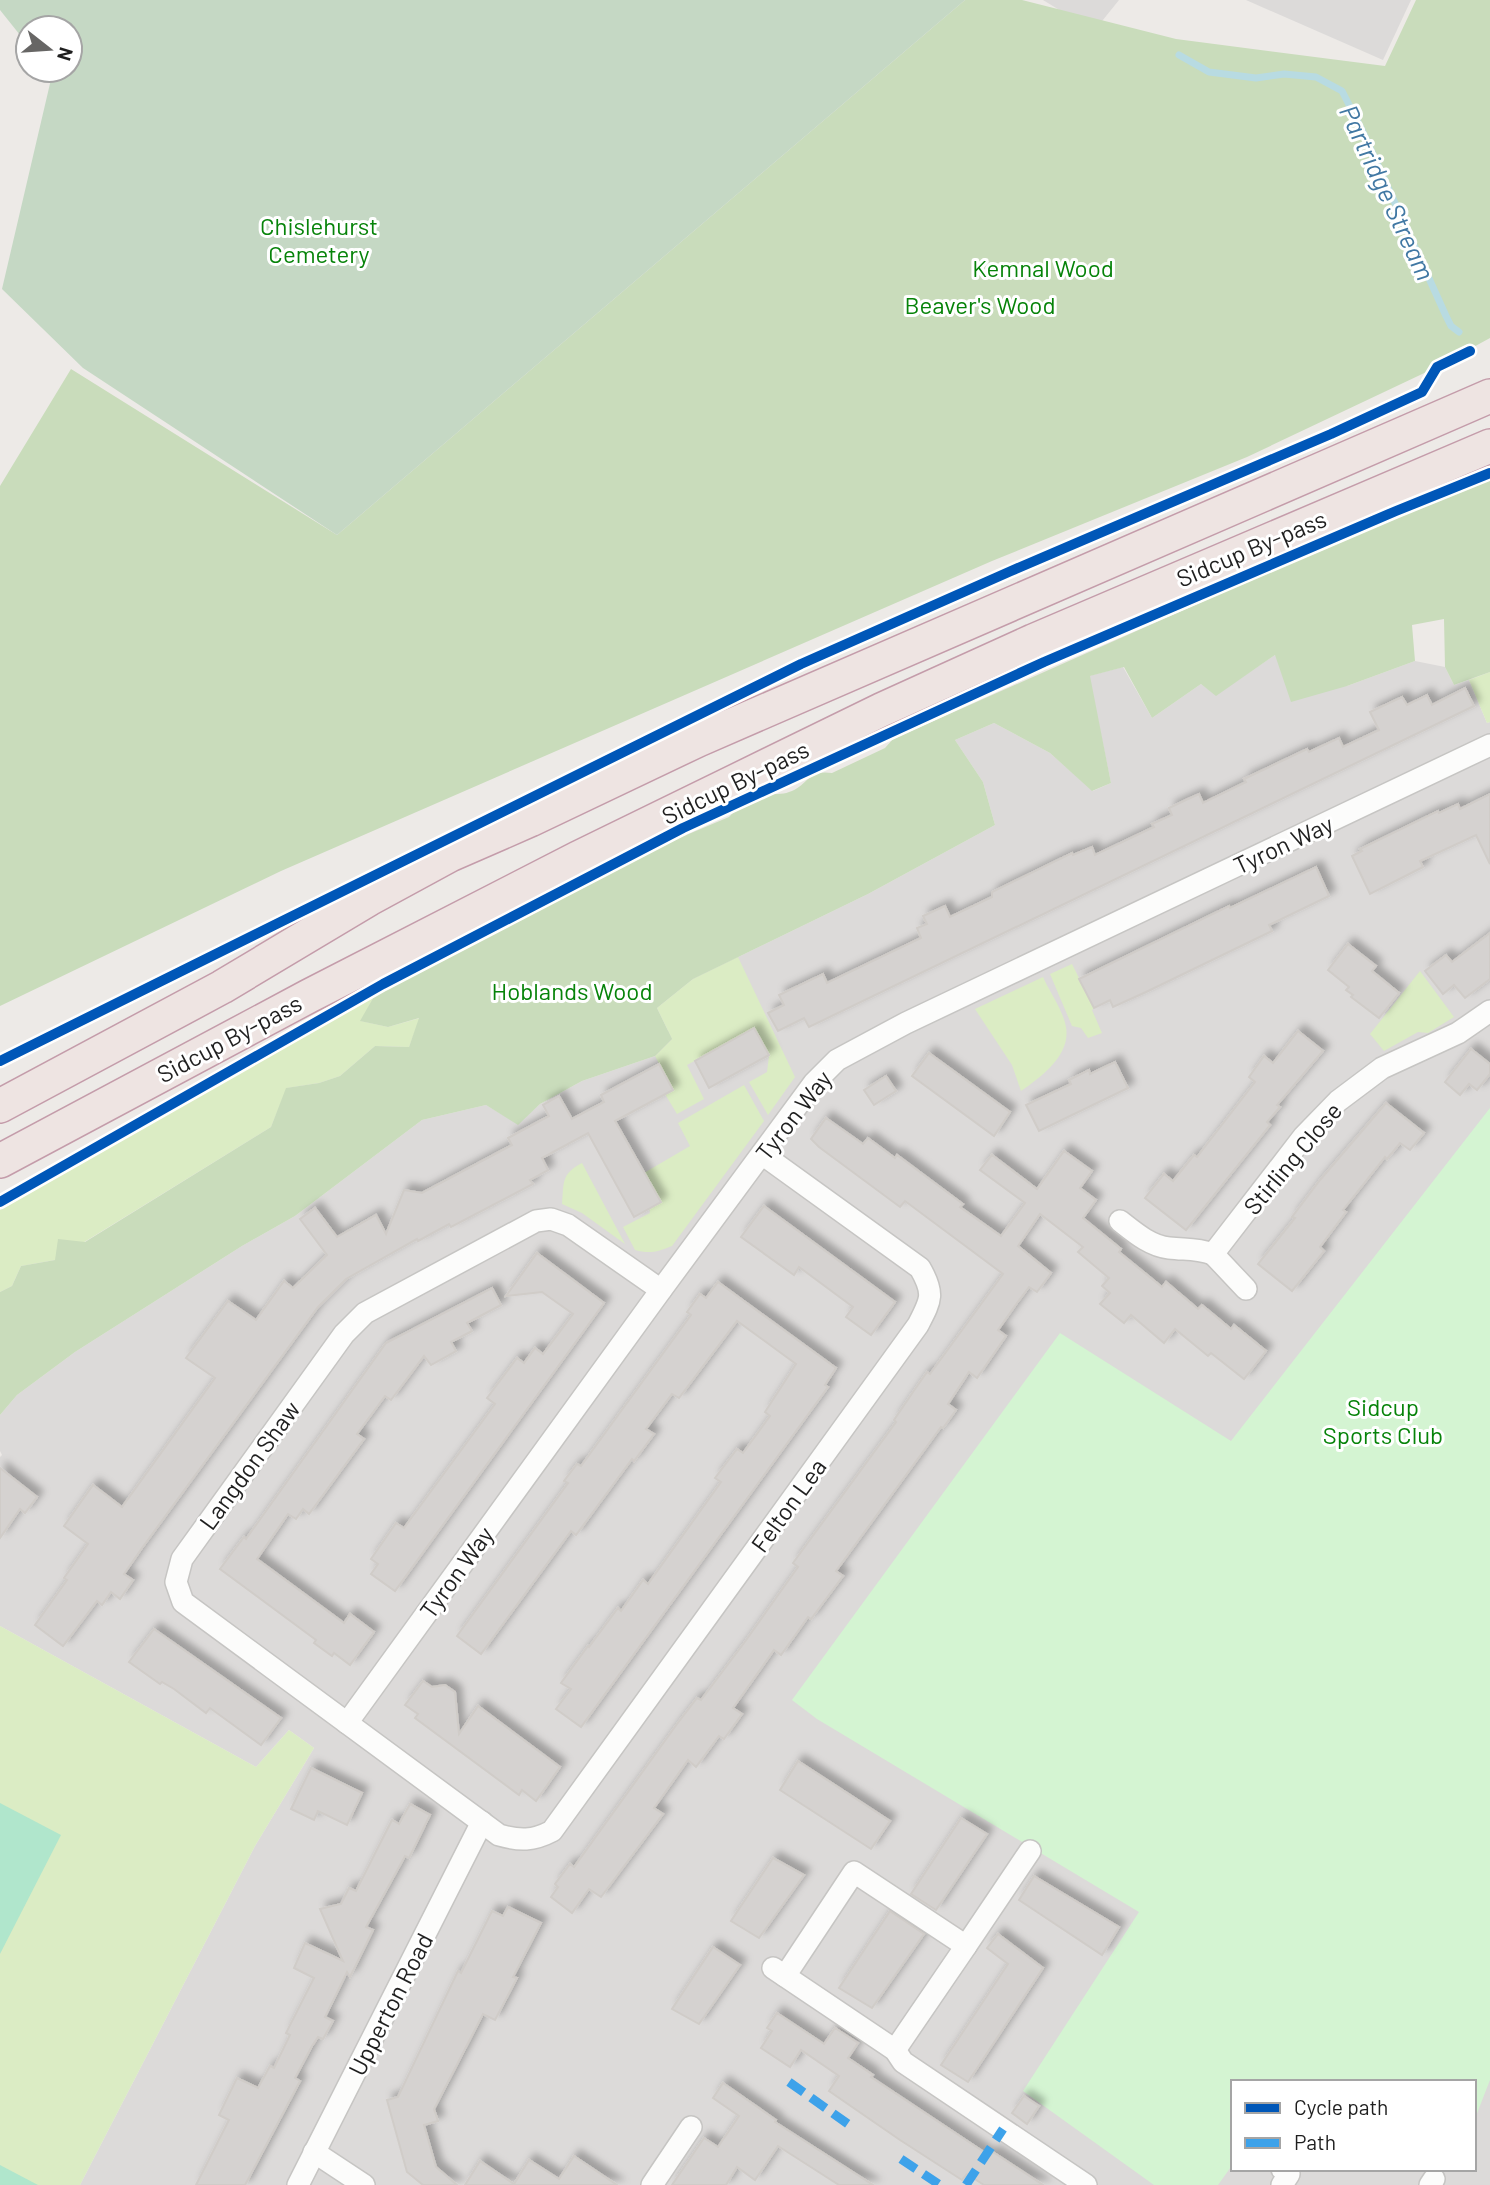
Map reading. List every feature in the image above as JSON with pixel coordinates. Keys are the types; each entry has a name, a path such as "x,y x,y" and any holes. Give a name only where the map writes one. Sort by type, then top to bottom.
{"highway":[{"name":"Sidcup By-pass","path":"0,1106 222,988 369,899 450,855 698,740 1490,396"},
{"name":"Sidcup By-pass","path":"0,1161 309,996 590,853 881,710 1033,641 1490,446"},
{"path":"0,1092 222,988"},
{"path":"0,1186 141,1104 309,996"}],"street":[{"name":"Tyron Way","path":"347,1723 661,1290 814,1083 837,1060 961,996 1490,745"},
{"name":"Stirling Close","path":"1213,1254 1304,1136 1338,1101 1382,1068 1458,1033 1490,1011"},
{"name":"Felton Lea","path":"482,1822 499,1835 516,1840 537,1839 552,1831 918,1325 930,1302 930,1284 920,1268 762,1154"},
{"name":"Langdon Shaw","path":"482,1822 183,1602 176,1582 182,1559 344,1334 365,1313 536,1221 551,1219 568,1225 661,1290"},
{"path":"1120,1221 1142,1238 1166,1248 1196,1248 1213,1254 1246,1289"},
{"name":"Upperton Road","path":"298,2185 482,1822"},
{"path":"895,2050 1030,1851"},
{"path":"966,1945 854,1872 779,1972 895,2050 903,2062 1086,2185"},
{"path":"652,2185 691,2127"},
{"path":"314,2152 364,2185"}],"shaded area":[{"path":"1043,0 1119,0 1094,31"},
{"path":"1246,0 1411,0 1383,60"},
{"path":"1275,655 1347,686 1415,661 1445,667 1454,685 1469,680 1487,723 1490,722 1490,2185 80,2185 255,1846 314,1748 289,1730 256,1767 0,1626 0,1415 17,1395 75,1352 242,1246 295,1216 422,1120 486,1105 518,1124 540,1104 582,1081 655,1056 693,979 868,894 995,825 983,782 955,740 994,723 1050,753 1093,791 1111,783 1089,676 1123,667 1152,718 1201,684 1216,695"}],"green space":[{"name":"Chislehurst Cemetery","path":"0,0 965,0 337,535 83,368 2,289 50,84 84,84 84,14 14,14 14,28 0,10"},
{"name":"Kemnal Wood","path":"965,0 1022,0 1176,39 1385,66 1416,0 1490,0 1490,338 1437,367 1247,457 992,561 281,871 0,1006 0,486 71,369 337,535"},
{"name":"Hoblands Wood","path":"1490,479 1490,672 1454,685 1445,667 1444,619 1412,625 1415,661 1347,686 1291,702 1275,655 1216,696 1201,684 1152,718 1124,667 1090,676 1111,783 1092,791 1050,753 994,723 955,740 983,782 995,825 868,894 693,979 657,1008 672,1039 655,1056 582,1081 540,1104 518,1125 486,1105 422,1120 295,1216 242,1246 75,1352 17,1395 0,1415 0,1292 12,1286 21,1266 55,1260 58,1239 85,1242 271,1127 286,1088 319,1083 340,1076 375,1046 409,1047 419,1018 388,1027 360,1021 376,993 646,852 729,817 751,800 770,794 786,793 817,773 832,773 885,748 893,739 1393,517"},
{"path":"1490,672 1490,722 1487,723 1469,680"},
{"path":"738,957 795,1077 768,1115 749,1082 767,1072 769,1056 753,1029 687,1065 704,1099 677,1114 665,1094 673,1090 655,1056 672,1039 657,1008 693,979"},
{"path":"1072,964 1094,1008 1092,1010 1102,1033 1088,1038 1081,1028 1072,1026 1050,974"},
{"path":"1420,971 1454,1017 1428,1033 1418,1032 1384,1051 1370,1034"},
{"path":"1043,977 1062,1014 1066,1037 1064,1047 1053,1064 1021,1091 1012,1065 975,1009"},
{"path":"376,993 361,1021 388,1027 420,1018 409,1047 375,1046 340,1076 319,1083 287,1088 271,1127 55,1260 21,1266 12,1286 0,1292 0,1210"},
{"path":"744,1085 764,1121 672,1246 653,1252 635,1250 623,1227 650,1213 644,1173 690,1146 678,1123"},
{"name":"Sidcup Sports Club","path":"1490,1108 1490,2080 1476,2116 1476,2080 1231,2080 1231,2167 1218,2185 1154,2185 1023,2091 1139,1912 817,1719 792,1700 1060,1333 1231,1441"},
{"path":"582,1163 625,1244 582,1213 562,1204 567,1175"},
{"path":"0,1626 256,1767 289,1730 314,1748 255,1846 80,2185 0,2185"},
{"path":"0,1803 61,1835 0,1954"},
{"path":"0,2165 38,2185 0,2185"}],"building":[{"path":"1465,688 1474,706 809,1027 804,1018 778,1031 768,1013 784,1005 779,995 823,974 827,983 921,938 917,928 927,924 923,916 945,906 950,917 992,897 992,892 1072,853 1073,855 1092,847 1095,855 1154,827 1152,824 1172,815 1169,808 1199,794 1203,803 1246,782 1244,779 1307,749 1309,752 1339,738 1343,747 1379,730 1370,712 1402,697 1407,705 1427,695 1432,705"},
{"path":"1490,794 1490,864 1476,835 1420,861 1423,867 1370,894 1352,856 1362,851 1360,849 1438,811 1439,813 1458,804 1460,809"},
{"path":"1316,867 1329,896 1269,925 1272,931 1146,992 1113,1007 1110,1000 1094,1008 1079,979"},
{"path":"1490,933 1490,979 1465,998 1454,985 1443,994 1425,971 1446,955 1452,962"},
{"path":"1348,944 1376,966 1372,971 1399,993 1379,1018 1351,997 1353,995 1346,990 1349,987 1328,970"},
{"path":"754,1028 769,1055 709,1088 695,1061"},
{"path":"1298,1031 1323,1051 1277,1105 1280,1107 1267,1122 1270,1125 1186,1230 1145,1198 1164,1174 1173,1181 1194,1155 1197,1157 1255,1082 1249,1077 1264,1056 1273,1063"},
{"path":"1471,1049 1490,1064 1490,1074 1477,1090 1469,1084 1460,1095 1445,1082"},
{"path":"929,1053 1010,1112 994,1136 912,1076"},
{"path":"1115,1062 1128,1088 1039,1131 1026,1105 1071,1084 1069,1080 1089,1070 1090,1074"},
{"path":"659,1064 673,1090 615,1121 661,1202 634,1217 588,1133 542,1158 548,1170 530,1180 533,1184 451,1227 449,1224 418,1241 417,1239 346,1279 318,1307 142,1548 124,1574 133,1580 120,1599 111,1592 102,1605 97,1601 63,1646 35,1625 67,1580 64,1578 88,1544 64,1526 93,1485 122,1507 215,1378 186,1358 228,1301 256,1320 284,1281 293,1288 327,1255 300,1219 315,1208 337,1237 376,1215 386,1234 404,1190 422,1193 512,1145 508,1138 549,1116 543,1105 559,1096 572,1119 604,1102 601,1095"},
{"path":"886,1076 896,1091 874,1105 864,1090"},
{"path":"1386,1103 1424,1133 1410,1150 1400,1143 1387,1159 1385,1157 1343,1210 1346,1212 1320,1247 1324,1251 1292,1291 1258,1264 1295,1218 1292,1217 1320,1180"},
{"path":"826,1118 863,1144 868,1138 895,1158 897,1155 963,1204 960,1207 1001,1236 1025,1203 980,1170 992,1155 1037,1189 1064,1151 1092,1171 1080,1188 1096,1200 1083,1218 1162,1287 1166,1282 1198,1309 1202,1305 1231,1329 1234,1325 1266,1351 1244,1379 1211,1353 1208,1356 1175,1329 1164,1343 1131,1315 1124,1323 1100,1304 1110,1293 1102,1286 1109,1278 1078,1252 1083,1247 1040,1214 1018,1246 1051,1273 1037,1292 1029,1287 998,1330 1006,1336 977,1378 969,1372 948,1404 956,1410 836,1571 843,1576 811,1619 808,1617 781,1655 774,1650 733,1708 742,1714 724,1739 719,1736 696,1767 688,1760 654,1808 663,1814 601,1897 589,1889 572,1913 551,1897 558,1887 555,1884 570,1864 574,1867 677,1724 697,1698 701,1700 744,1643 798,1567 793,1563 896,1422 894,1420 927,1372 930,1374 1003,1274 905,1201 900,1207 819,1147 811,1139"},
{"path":"764,1206 895,1302 871,1335 846,1317 853,1307 799,1267 794,1275 741,1237"},
{"path":"537,1253 604,1303 395,1591 371,1574 378,1564 371,1559 396,1523 404,1528 495,1404 487,1398 517,1358 524,1363 535,1348 543,1354 573,1314 542,1292 506,1296"},
{"path":"718,1282 836,1368 825,1385 828,1387 581,1727 556,1709 571,1689 561,1683 618,1608 621,1611 643,1580 648,1584 721,1482 715,1478 737,1449 743,1453 770,1416 765,1412 796,1364 737,1321 679,1398 672,1394 646,1429 654,1434 634,1461 632,1459 576,1535 571,1531 481,1654 457,1636 568,1483 564,1481 577,1464 581,1466 691,1315 687,1312 700,1294 706,1298"},
{"path":"492,1288 501,1305 467,1323 472,1331 451,1342 456,1351 431,1365 424,1356 391,1400 385,1396 357,1434 364,1439 309,1514 303,1509 296,1519 288,1514 257,1559 344,1623 350,1614 374,1632 350,1665 314,1643 316,1640 220,1569 244,1537 246,1539 386,1343"},
{"path":"0,1468 37,1497 25,1513 20,1509 0,1538"},
{"path":"154,1629 281,1718 261,1745 210,1708 206,1713 174,1689 162,1682 160,1684 129,1662"},
{"path":"423,1681 432,1687 445,1685 455,1692 459,1734 478,1706 560,1767 536,1801 522,1790 519,1795 415,1718 418,1714 405,1705"},
{"path":"798,1761 890,1821 871,1849 780,1790"},
{"path":"311,1768 362,1793 347,1825 318,1811 314,1820 291,1809"},
{"path":"410,1804 430,1815 409,1858 405,1856 366,1927 373,1930 350,1977 347,1972 325,2017 333,2021 323,2039 318,2037 312,2046 295,2078 300,2081 245,2185 196,2185 229,2120 219,2115 237,2078 258,2088 270,2066 274,2068 290,2035 286,2033 314,1978 294,1968 305,1943 343,1961 320,1909 341,1904 349,1888 356,1891 392,1820 399,1824"},
{"path":"961,1818 987,1834 936,1910 911,1894"},
{"path":"773,1858 804,1875 759,1938 731,1921"},
{"path":"1034,1876 1119,1927 1102,1955 1019,1900"},
{"path":"508,1907 541,1923 513,1977 517,1978 495,2020 483,2014 434,2109 438,2121 424,2125 436,2167 457,2185 423,2185 407,2172 387,2100 398,2097 458,1971 461,1973 492,1911 503,1916"},
{"path":"890,1911 924,1934 872,2008 839,1988"},
{"path":"998,1934 1043,1968 968,2082 941,2065 1008,1964 987,1948"},
{"path":"713,1947 740,1965 699,2024 672,2009"},
{"path":"777,2013 824,2044 835,2028 858,2043 848,2058 873,2075 871,2077 990,2156 993,2152 1043,2185 984,2185 967,2174 962,2180 900,2140 829,2091 839,2076 801,2050 790,2067 761,2048 772,2031 767,2028"},
{"path":"723,2083 776,2120 775,2122 873,2185 839,2185 778,2146 755,2180 737,2167 726,2185 672,2185 704,2138 718,2147 739,2116 713,2098"},
{"path":"1024,2096 1039,2106 1027,2124 1012,2113"},
{"path":"574,2156 617,2185 465,2185 480,2161 514,2184 529,2160 559,2179"}],"waterway":[{"name":"Partridge Stream","path":"1179,55 1209,72 1256,78 1284,74 1316,77 1342,91 1446,316 1451,326 1459,332"}],"marked path":[{"path":"789,2082 848,2124"},
{"path":"966,2185 1003,2129"},
{"path":"901,2159 940,2185"}],"cycle path":[{"path":"0,1061 801,664 1422,392 1437,367 1470,351"},
{"path":"0,1202 383,984 683,828 1044,662 1490,473"}],"park label":[{"name":"Beaver's Wood","path":"980,304"}]}
